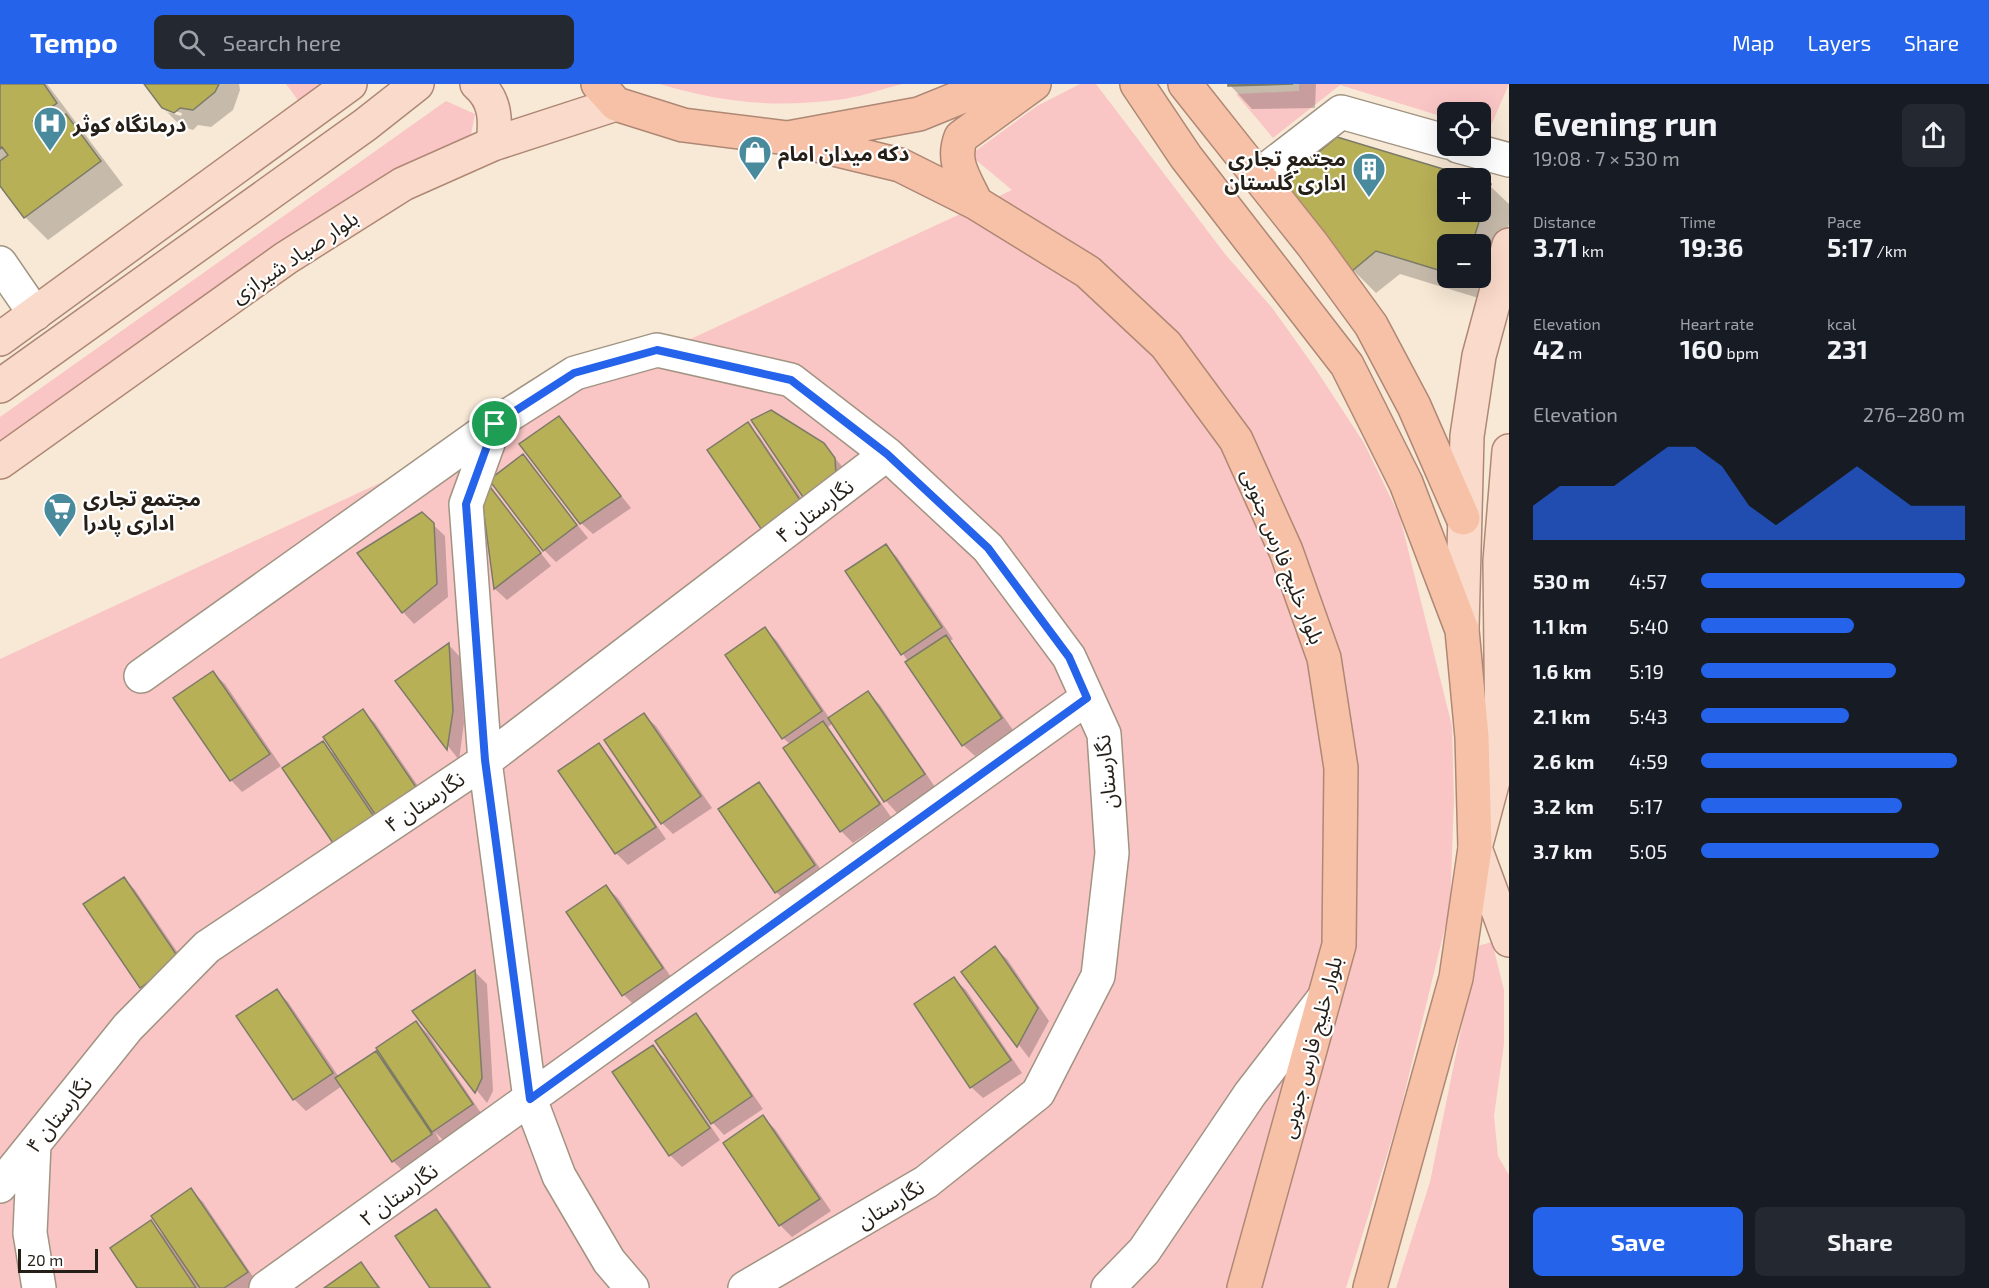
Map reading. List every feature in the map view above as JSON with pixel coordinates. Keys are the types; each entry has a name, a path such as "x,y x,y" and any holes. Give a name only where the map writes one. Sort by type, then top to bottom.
{"highway":[{"path":"607,94 683,125 788,138 919,114 993,84"},
{"path":"976,203 957,162 956,150 961,136 1034,84"},
{"path":"1137,84 1186,157 1347,365 1406,483 1462,630 1472,737 1475,848 1456,978 1370,1288"},
{"path":"1185,84 1312,244 1371,325 1414,406 1463,518"},
{"name":"بلوار خلیج فارس جنوبی","path":"788,138 900,165 976,203 1088,272 1166,345 1236,440 1286,551 1324,658 1341,768 1339,945 1244,1288"}],"main road":[{"path":"0,339 350,84"},
{"path":"0,386 365,125 417,84"},
{"path":"477,84 486,91 496,117 493,144"},
{"name":"بلوار صیاد شیرازی","path":"0,462 286,258 403,184 607,94"},
{"path":"1462,630 1463,518 1467,436 1479,356 1509,245"},
{"path":"1509,451 1500,561 1502,747 1475,848 1502,901 1509,940"}],"street":[{"path":"1258,176 1341,112 1437,139"},
{"path":"1491,155 1509,160"},
{"path":"0,263 34,314"},
{"name":"نگارستان","path":"141,676 495,424 574,373 657,350 791,380 887,454 988,548 1069,657 1104,734 1112,854 1098,976 1038,1093 926,1182 745,1288"},
{"path":"495,424 466,504 485,760 530,1099 559,1176 609,1261 632,1288"},
{"name":"نگارستان ۴","path":"0,1186 128,1027 207,947 485,760 887,454"},
{"name":"نگارستان ۲","path":"266,1288 1087,698"},
{"path":"1108,1288 1144,1251 1250,1094 1324,998"},
{"path":"34,1144 30,1233 39,1288"}],"shaded area":[{"path":"286,84 325,84 300,103"},
{"path":"659,84 903,84 844,99 768,103 725,99"},
{"path":"1080,84 1096,84 1225,254 1273,309 1364,443 1400,517 1452,726 1454,800 1450,907 1399,1116 1346,1288 0,1288 0,659 1012,190 970,155 1037,106"},
{"path":"1299,84 1509,84 1491,125 1491,102 1437,102 1437,115 1340,85 1273,138 1236,94 1299,91"},
{"path":"446,101 475,114 469,145 271,248 0,441 0,417"},
{"path":"1492,942 1504,990 1504,1044 1494,1116 1498,1156 1509,1175 1509,1288 1396,1288 1430,1182 1478,946"}],"building":[{"name":"درمانگاه کوثر","path":"0,84 44,84 57,103 33,121 41,132 66,114 101,161 24,218 0,186 0,161 8,155 2,147 0,149"},
{"path":"144,84 219,84 215,92 193,110 180,108 174,113 162,108"},
{"path":"1228,84 1293,84 1228,86"},
{"name":"مجتمع تجاری اداری گلستان","path":"1337,137 1440,168 1437,168 1437,222 1479,222 1475,234 1437,234 1437,270 1376,251 1352,271 1280,184"},
{"path":"771,410 824,443 835,458 836,475 807,503 751,420"},
{"path":"559,416 621,496 580,524 519,444"},
{"path":"748,422 804,506 764,533 707,450"},
{"path":"523,454 577,525 543,551 489,480"},
{"path":"487,483 541,553 494,589 481,492"},
{"path":"422,512 434,523 437,584 402,613 357,553"},
{"path":"886,544 942,627 901,655 845,571"},
{"path":"765,627 822,711 782,739 725,655"},
{"path":"946,635 1002,718 962,746 905,662"},
{"path":"449,643 453,711 447,750 395,681"},
{"path":"213,671 270,754 230,781 173,698"},
{"path":"868,691 925,774 884,802 828,718"},
{"path":"363,709 420,793 379,820 323,737"},
{"path":"644,713 701,796 661,824 604,740"},
{"path":"823,721 880,804 840,832 783,748"},
{"path":"323,741 379,824 339,852 282,768"},
{"path":"599,743 656,827 615,854 558,771"},
{"path":"759,782 815,865 775,893 718,809"},
{"path":"124,877 180,960 140,988 83,904"},
{"path":"606,885 663,968 622,996 566,912"},
{"path":"995,946 1038,1008 1017,1047 961,972"},
{"path":"475,970 482,1078 475,1093 412,1011"},
{"path":"954,977 1011,1060 970,1088 914,1004"},
{"path":"277,989 333,1073 293,1100 236,1016"},
{"path":"696,1013 752,1096 711,1124 655,1041"},
{"path":"416,1021 473,1104 432,1132 376,1048"},
{"path":"653,1045 710,1128 669,1156 612,1072"},
{"path":"376,1051 432,1134 392,1162 335,1078"},
{"path":"763,1115 820,1199 779,1226 723,1143"},
{"path":"191,1188 248,1272 224,1288 200,1288 151,1216"},
{"path":"436,1209 490,1288 430,1288 395,1236"},
{"path":"151,1220 196,1288 137,1288 110,1248"},
{"path":"361,1262 379,1288 324,1288"}],"place":[{"name":"درمانگاه کوثر","path":"50,152"},
{"name":"دکه میدان امام","path":"755,181"},
{"name":"مجتمع تجاری اداری گلستان","path":"1369,198"},
{"name":"مجتمع تجاری اداری پادرا","path":"60,538"}],"route":[{"path":"657,350 791,380 887,454 988,548 1069,657 1087,698 530,1099 485,760 466,504 495,424 574,373 657,350"}]}
